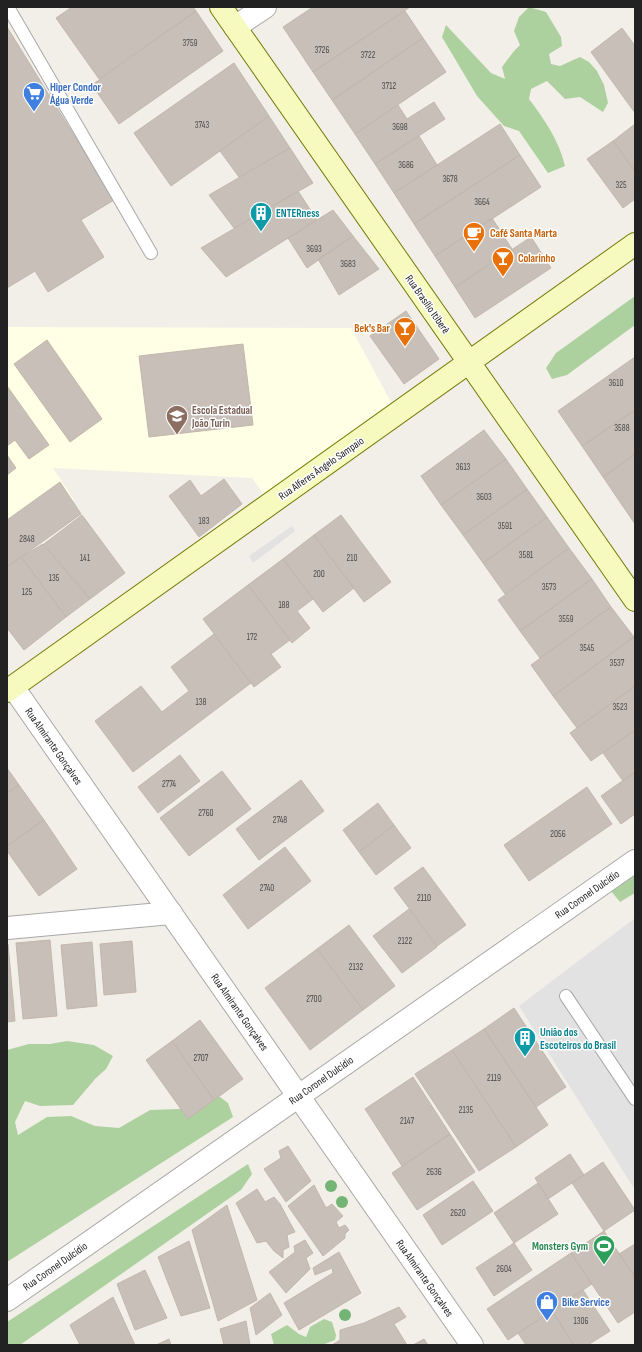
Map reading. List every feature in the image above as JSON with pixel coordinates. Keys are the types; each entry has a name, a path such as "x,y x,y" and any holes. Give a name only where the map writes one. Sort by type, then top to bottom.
{"main road":[{"name":"Rua Brasílio Itiberê","path":"222,7 635,600"},
{"name":"Rua Alferes Ângelo Sampaio","path":"9,686 635,244"}],"street":[{"path":"235,27 265,7"},
{"name":"Rua Almirante Gonçalves","path":"9,686 170,913 472,1345"},
{"name":"Rua Coronel Dulcídio","path":"7,1300 635,861"},
{"path":"7,928 170,913"}],"lane":[{"path":"8,7 152,253"},
{"path":"566,996 635,1099"}],"shaded area":[{"name":"Escola Estadual João Turin","path":"7,327 351,328 392,404 264,495 252,478 53,468 74,500 7,548"},
{"path":"292,526 295,531 253,563 249,556"},
{"path":"635,918 635,1190 519,1006"}],"green space":[{"path":"529,7 546,12 561,37 562,46 549,54 551,64 560,66 580,57 589,62 597,71 604,85 608,103 603,112 580,97 565,99 547,81 531,89 529,99 555,139 565,166 548,173 519,131 504,126 477,96 442,37 446,25 491,73 505,79 502,67 520,45 514,31 519,17"},
{"path":"635,296 635,325 567,375 552,379 546,368 556,353"},
{"path":"635,866 635,893 620,902 606,885"},
{"path":"67,1041 94,1045 113,1056 106,1069 96,1078 73,1105 40,1106 25,1101 15,1122 18,1135 47,1117 71,1116 95,1126 119,1128 150,1110 179,1109 216,1094 228,1103 233,1117 7,1262 7,1050 29,1044 50,1044"},
{"path":"248,1164 252,1174 241,1190 20,1345 7,1345 7,1322"},
{"path":"324,1319 332,1322 336,1335 335,1340 322,1345 274,1345 271,1334 287,1325 299,1334 306,1337 310,1327"}],"building":[{"path":"72,7 193,7 196,11 99,79 56,18"},
{"path":"313,7 410,7 313,72 283,27"},
{"path":"196,11 223,51 119,124 92,85"},
{"path":"405,11 423,38 332,100 313,72"},
{"name":"Hiper Condor Água Verde","path":"7,27 114,200 81,220 104,257 48,292 35,271 7,288"},
{"path":"622,28 635,46 635,113 591,52"},
{"path":"423,38 446,72 355,134 332,100"},
{"path":"234,63 269,116 171,186 134,133"},
{"path":"434,102 445,119 375,164 355,134 398,105 407,119"},
{"path":"269,116 290,148 239,177 220,151"},
{"path":"500,124 520,155 414,224 394,193"},
{"path":"635,124 635,171 613,141"},
{"path":"419,136 437,165 394,193 375,164"},
{"path":"613,141 635,171 635,199 623,208 587,159"},
{"path":"290,148 313,183 234,228 209,195"},
{"path":"520,155 541,187 435,256 414,224"},
{"name":"ENTERness","path":"298,191 317,220 226,277 201,248"},
{"path":"333,210 353,236 307,268 288,238"},
{"name":"Café Santa Marta","path":"492,218 512,249 455,287 435,256"},
{"path":"353,236 379,269 339,295 318,259"},
{"name":"Colarinho","path":"531,237 551,268 475,318 455,287"},
{"name":"Bek's Bar","path":"406,311 439,359 404,384 370,336"},
{"path":"47,340 102,419 70,442 14,364"},
{"path":"243,344 253,425 149,437 139,356"},
{"path":"635,357 635,410 582,446 558,411"},
{"path":"7,386 49,445 29,459 15,440 7,446"},
{"path":"635,410 635,454 603,477 582,446"},
{"path":"484,430 506,459 441,505 421,476"},
{"path":"635,454 635,524 603,477"},
{"path":"7,455 16,468 7,475"},
{"path":"506,459 527,489 463,535 441,505"},
{"path":"224,479 242,504 199,537 169,496 190,480 201,496"},
{"path":"60,482 81,514 7,567 7,520"},
{"path":"527,489 547,517 483,563 463,535"},
{"path":"82,515 125,573 90,599 44,544"},
{"path":"341,515 391,582 364,602 314,535"},
{"path":"547,517 569,548 505,594 483,563"},
{"path":"314,535 354,588 323,612 283,559"},
{"path":"43,544 90,599 66,617 21,557"},
{"path":"569,548 592,579 520,631 498,600"},
{"path":"21,557 66,617 24,650 7,628 7,567"},
{"path":"283,559 313,599 297,611 310,628 292,643 248,585"},
{"path":"592,579 611,607 540,658 520,631"},
{"path":"248,585 290,640 271,654 281,667 254,687 203,619"},
{"path":"611,607 634,637 553,696 531,665"},
{"path":"214,634 251,683 133,772 95,721 141,686 162,712 189,691 171,667"},
{"path":"634,637 635,686 577,728 553,696"},
{"path":"635,686 635,730 591,761 570,733"},
{"path":"635,730 635,772 623,781 603,753"},
{"path":"180,755 200,781 158,813 138,787"},
{"path":"7,768 19,785 7,793"},
{"path":"222,771 251,809 189,856 160,818"},
{"path":"635,772 635,814 621,824 601,796"},
{"path":"301,780 324,811 259,860 236,829"},
{"path":"19,785 44,820 7,846 7,793"},
{"path":"587,787 612,824 529,881 504,845"},
{"path":"378,803 394,825 359,852 343,830"},
{"path":"44,820 77,869 39,896 7,851 7,846"},
{"path":"394,825 411,848 376,875 359,852"},
{"path":"285,847 311,881 248,929 223,895"},
{"path":"423,867 466,925 437,946 394,888"},
{"path":"409,909 437,947 402,973 373,936"},
{"path":"349,925 395,986 363,1010 317,949"},
{"path":"50,940 57,1016 23,1019 16,943"},
{"path":"132,941 136,992 104,995 100,944"},
{"path":"92,942 97,1006 67,1009 61,945"},
{"path":"7,944 15,1021 7,1022"},
{"path":"317,949 363,1010 310,1050 265,988"},
{"name":"União dos Escoteiros do Brasil","path":"514,1008 566,1087 536,1107 484,1029"},
{"path":"200,1020 243,1079 214,1100 172,1041"},
{"path":"484,1029 548,1125 516,1147 452,1050"},
{"path":"172,1041 214,1100 188,1119 146,1060"},
{"path":"452,1050 516,1147 479,1171 415,1074"},
{"path":"413,1077 450,1134 402,1166 365,1109"},
{"path":"450,1134 475,1172 417,1210 392,1173"},
{"path":"288,1146 311,1181 286,1202 264,1169 281,1158 279,1151"},
{"path":"570,1154 584,1175 548,1199 535,1178"},
{"path":"603,1162 635,1210 604,1231 572,1183"},
{"path":"473,1181 493,1211 442,1245 423,1215"},
{"path":"538,1183 558,1214 514,1243 494,1213"},
{"path":"314,1185 326,1208 332,1204 343,1216 336,1222 339,1228 345,1225 349,1230 345,1234 345,1238 323,1256 288,1206"},
{"path":"257,1189 265,1202 274,1197 280,1204 295,1232 287,1235 289,1247 283,1250 283,1258 274,1251 266,1241 257,1243 236,1203"},
{"path":"227,1205 257,1300 218,1321 192,1230"},
{"name":"Monsters Gym","path":"604,1231 635,1277 635,1312 618,1323 571,1253"},
{"path":"305,1240 313,1253 306,1258 310,1269 286,1293 269,1272 295,1252 294,1246"},
{"path":"189,1241 210,1308 181,1316 158,1257"},
{"path":"514,1243 532,1270 494,1296 476,1268"},
{"path":"635,1244 635,1277 619,1254"},
{"path":"339,1252 361,1293 299,1330 284,1303 333,1273 332,1268 315,1275 313,1268"},
{"path":"571,1253 592,1284 508,1340 487,1309"},
{"path":"145,1270 167,1318 135,1330 117,1284"},
{"path":"583,1290 610,1331 588,1345 574,1345 552,1311"},
{"path":"270,1293 282,1315 256,1335 250,1308"},
{"path":"113,1297 135,1345 80,1345 70,1325"},
{"path":"399,1307 406,1317 394,1324 407,1345 332,1345 340,1340 340,1330 364,1323"},
{"name":"Bike Service","path":"552,1311 574,1345 526,1345 518,1333"},
{"path":"246,1321 250,1345 224,1345 220,1329"},
{"path":"169,1339 171,1345 156,1345"},
{"path":"424,1339 428,1345 413,1345"}],"place":[{"name":"Hiper Condor Água Verde","path":"34,112"},
{"name":"ENTERness","path":"261,232"},
{"name":"Café Santa Marta","path":"474,252"},
{"name":"Colarinho","path":"503,278"},
{"name":"Bek's Bar","path":"405,348"},
{"name":"Escola Estadual João Turin","path":"177,436"},
{"name":"União dos Escoteiros do Brasil","path":"525,1058"},
{"name":"Monsters Gym","path":"604,1266"},
{"name":"Bike Service","path":"547,1322"}]}
